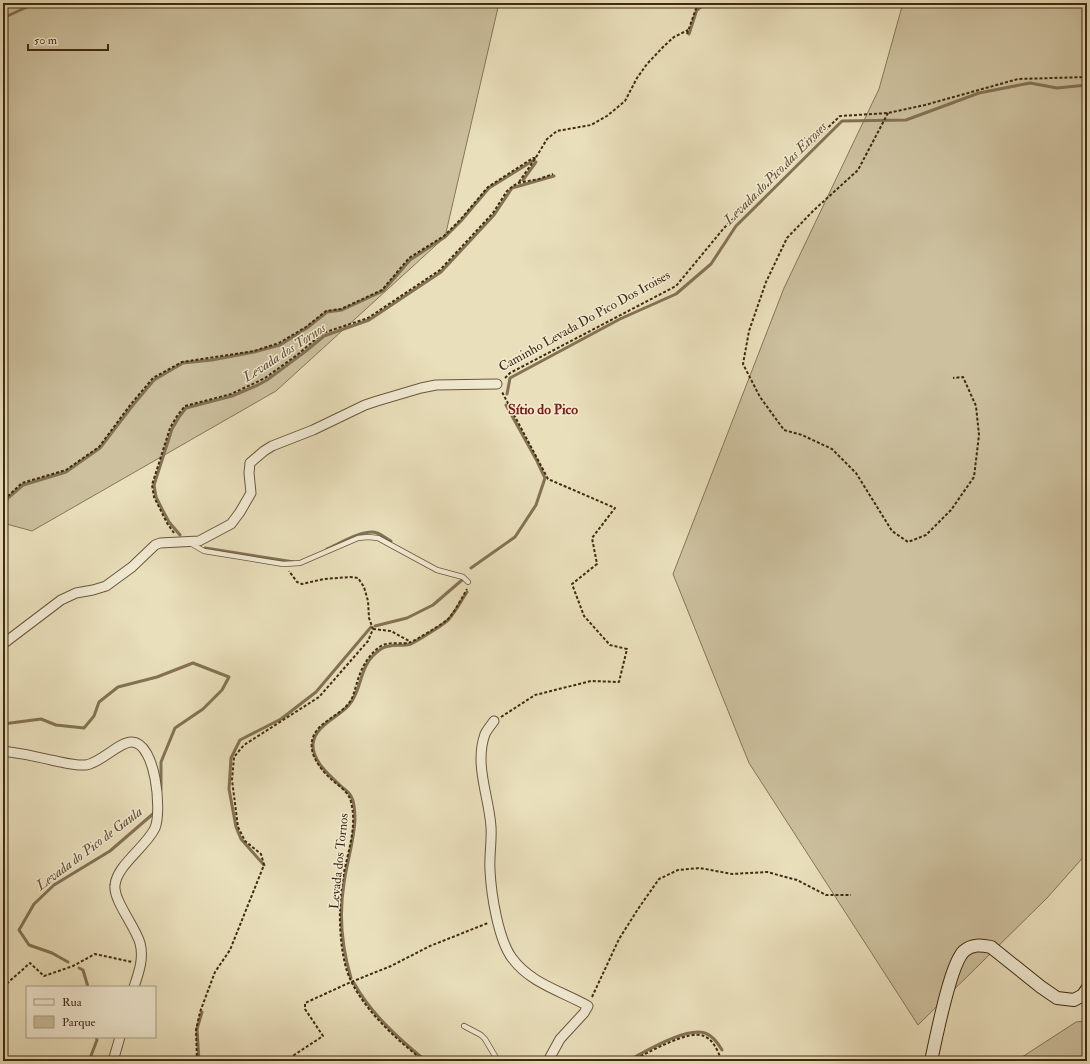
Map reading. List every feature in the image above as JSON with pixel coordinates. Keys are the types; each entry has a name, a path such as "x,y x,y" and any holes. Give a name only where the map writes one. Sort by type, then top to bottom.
{"main road":[{"path":"931,1061 957,961 964,951 973,946 981,945 991,947 1057,998 1074,1000 1084,995 1087,989"}],"street":[{"name":"Caminho Levada Do Pico Dos Iroises","path":"3,644 61,600 76,593 106,586 132,567 160,543 190,543 199,541 231,524 240,512 251,492 249,474 250,463 272,446 313,430 365,405 421,388 436,385 498,384"},
{"path":"494,722 485,733 482,752 482,779 491,827 490,870 497,919 505,945 511,956 522,970 536,980 588,1006 584,1013 560,1039 548,1061"},
{"path":"3,751 22,753 74,765 87,765 102,759 123,744 131,742 140,745 145,750 152,767 157,789 158,808 155,828 144,844 122,869 115,884 116,894 132,923 140,943 141,964 134,986"},
{"path":"113,1061 120,1038"}],"lane":[{"path":"190,543 204,551 283,564 300,563 358,538 378,538 437,570 462,577 468,582"},
{"path":"464,1026 481,1035 485,1039 498,1061"}],"path":[{"path":"687,34 698,3"},
{"path":"190,543 179,537 167,523 152,491 152,485 170,428 181,410 191,403 231,394 266,378 305,350 323,334 368,318 440,270 492,213 507,191 518,183 536,158 547,139 557,131 591,125 607,116 625,101 637,78 647,64 674,37 688,30"},
{"name":"Caminho Levada Do Pico Dos Iroises","path":"498,384 510,373 676,286 724,228 840,116 888,113 925,105 1018,79 1087,77"},
{"path":"888,113 858,170 787,238 766,282 749,331 743,364 760,397 784,430 832,449 856,473 892,531 908,542 926,535 951,510 974,476 979,435 976,406 963,377 953,378"},
{"path":"3,505 7,497 22,484 66,470 99,447 131,404 153,378 182,362 254,351 279,344 306,327 326,311 341,309 382,290 409,258 444,236 460,220 488,187 533,158 536,158"},
{"path":"518,183 553,174"},
{"path":"494,722 535,695 591,681 620,682 627,649 610,645 584,616 572,584 597,564 592,538 615,508 548,479 498,384"},
{"path":"197,1061 196,1030 200,1012 215,972 230,950 264,865 261,854 245,841 238,827 232,780 234,757 244,745 319,697 368,641 373,629 369,618 368,602 364,587 358,578 350,576 324,579 302,584 297,582 283,564"},
{"name":"Levada dos Tornos","path":"424,1061 386,1028 358,994 351,982 344,960 341,939 341,910 342,883 353,827 353,809 348,795 330,778 315,760 312,744 316,732 343,710 349,703 362,667 371,655 382,646 390,643 410,642 448,620 467,590 468,582"},
{"path":"373,629 391,631 410,642"},
{"path":"588,1006 619,939 638,909 658,879 678,870 700,868 732,874 767,872 797,880 826,895 851,895"},
{"path":"285,1061 323,1036 305,1009 304,1003 391,966 430,946 497,919"},
{"path":"3,988 30,963 44,976 73,966 95,954 141,964"},
{"path":"632,1061 657,1048 687,1036 700,1034 708,1038 722,1061"}],"green space":[{"path":"3,3 499,3 445,237 276,391 32,531 3,523"},
{"path":"903,3 1087,3 1087,853 1047,898 918,1025 749,763 673,574 784,288 879,89"},
{"path":"1087,1021 1087,1061 1016,1061 1076,1022"}],"waterway":[{"path":"3,18 36,3"},
{"name":"Levada dos Tornos","path":"689,34 699,3"},
{"name":"Levada dos Tornos","path":"697,10 706,3"},
{"name":"Levada do Pico das Eiroses","path":"507,394 510,378 620,319 676,294 711,264 736,226 842,121 906,120 979,93 1030,83 1057,88 1087,85"},
{"name":"Levada do Pico de Gaula","path":"3,509 8,498 23,485 66,472 100,448 154,380 183,363 212,360 254,352 280,345 307,328 327,312 342,310 383,291 410,260 445,237 461,221 489,188 534,160"},
{"name":"Levada do Pico de Gaula","path":"523,180 536,162"},
{"name":"Levada dos Tornos","path":"180,535 169,522 162,509 156,497 154,485 172,429 186,408 232,396 258,385 267,380 324,336 369,320 441,272 494,215 512,188 554,176"},
{"name":"Levada do Pico das Eiroses","path":"471,568 515,537 536,505 545,478 506,405"},
{"name":"Levada dos Tornos","path":"327,549 352,537 372,532 377,533 391,541"},
{"name":"Levada dos Tornos","path":"205,548 294,562"},
{"name":"Levada do Pico das Eiroses","path":"375,626 407,618 433,605 462,580"},
{"name":"Levada dos Tornos","path":"351,978 345,955 342,931 342,895 352,844 355,817 354,805 349,793 322,768 315,756 313,750 315,737 322,727 344,710 354,698 364,669 373,655 385,647 411,644 437,628 449,619 467,592"},
{"name":"Levada do Pico das Eiroses","path":"264,865 241,839 236,827 229,789 231,758 240,740 281,719 316,692 371,627"},
{"name":"Levada do Pico de Gaula","path":"3,724 41,719 56,725 84,728 94,716 99,702 118,687 157,677 193,663 229,677 222,690 203,709 175,728 161,762 161,789"},
{"name":"Levada do Pico de Gaula","path":"68,962 52,953 29,945 19,930 34,904 54,885 110,851 154,813"},
{"name":"Levada do Pico de Gaula","path":"79,968 83,970 88,986"},
{"name":"Levada dos Tornos","path":"354,983 377,1016 426,1061"},
{"name":"Levada do Pico das Eiroses","path":"199,1061 197,1029 202,1012"},
{"name":"Levada dos Tornos","path":"627,1061 665,1041 697,1032 705,1033 710,1036 717,1042 722,1050"},
{"name":"Levada do Pico de Gaula","path":"89,1061 97,1040 96,1038"}],"district":[{"name":"Sítio do Pico","path":"543,409"}]}
